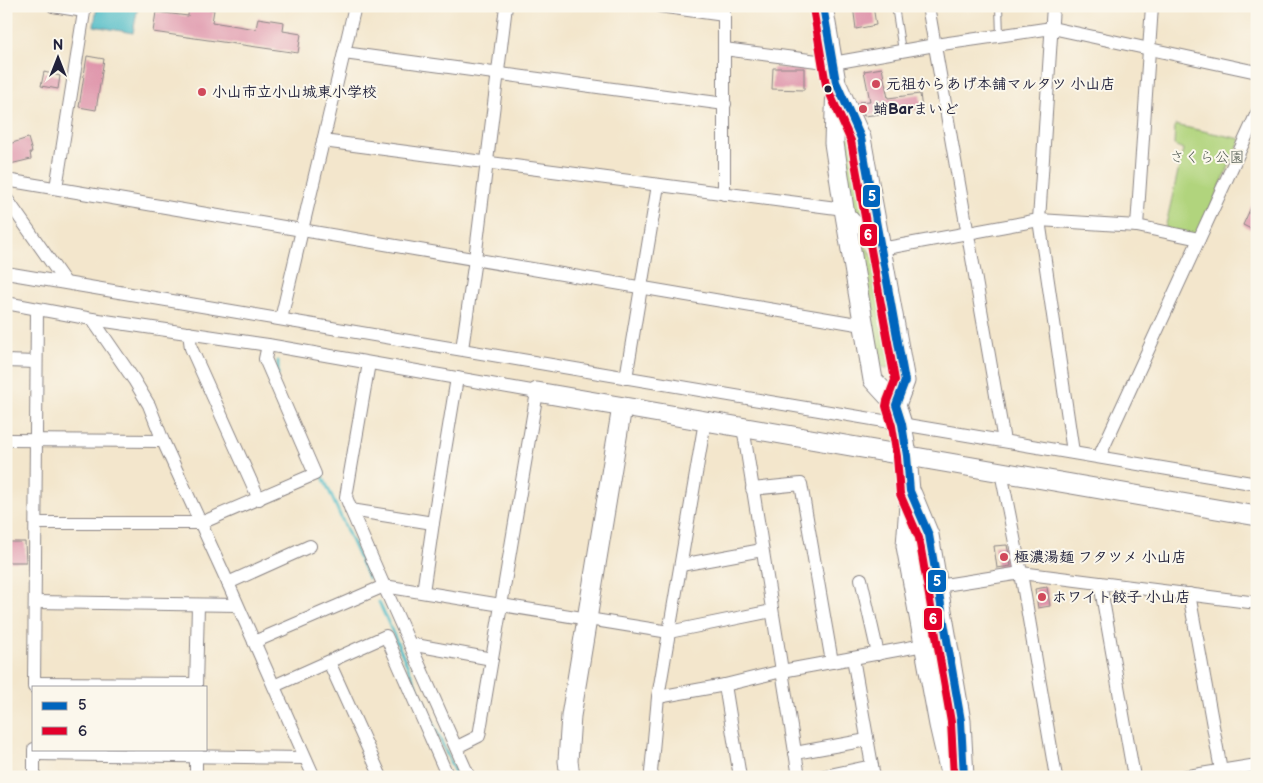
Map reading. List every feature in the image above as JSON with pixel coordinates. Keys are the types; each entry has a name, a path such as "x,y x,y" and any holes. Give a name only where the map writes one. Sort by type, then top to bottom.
{"street":[{"path":"53,6 84,9 56,188"},
{"path":"281,320 355,6"},
{"path":"462,349 506,6"},
{"path":"659,6 724,10 724,194"},
{"path":"823,6 836,82 834,143 863,325 873,380 896,405 902,424 910,491 906,546 938,725 950,777"},
{"path":"928,6 1004,441"},
{"path":"1053,6 1039,220 1073,452"},
{"path":"1136,226 1152,6"},
{"path":"724,49 833,63 935,45 1052,28 1257,72"},
{"path":"344,53 724,104"},
{"path":"836,82 861,138 905,381 896,405"},
{"path":"1099,457 1257,113"},
{"path":"323,142 844,209 881,249"},
{"path":"6,180 863,325"},
{"path":"626,378 658,185"},
{"path":"6,198 65,282"},
{"path":"881,249 1039,220 1136,226 1199,239"},
{"path":"6,273 1257,484"},
{"path":"6,303 268,345 1257,516"},
{"path":"37,309 34,685 196,686 198,605"},
{"path":"92,318 149,405 163,441 314,777"},
{"path":"189,333 191,348 258,499"},
{"path":"36,523 201,523 315,474 265,359 268,345"},
{"path":"6,361 36,362"},
{"path":"369,363 346,497 470,777"},
{"path":"423,592 457,378"},
{"path":"457,747 479,736 536,392"},
{"path":"570,777 568,760 570,716 622,407"},
{"path":"653,777 651,772 658,697 705,421"},
{"path":"743,427 799,777"},
{"path":"6,440 163,441"},
{"path":"1001,472 1021,573 1056,777"},
{"path":"752,489 801,484 832,662"},
{"path":"910,491 929,535 961,721 964,777"},
{"path":"351,510 433,523"},
{"path":"228,582 310,546"},
{"path":"681,565 762,550"},
{"path":"938,586 1021,573 1257,603"},
{"path":"861,579 878,654"},
{"path":"1100,584 1134,777"},
{"path":"254,642 384,586 670,632 772,611"},
{"path":"1189,594 1221,770"},
{"path":"35,602 237,605"},
{"path":"274,686 386,636 448,777"},
{"path":"410,644 492,659"},
{"path":"658,697 724,685 782,671 924,645"},
{"path":"820,777 873,772 853,658"},
{"path":"329,662 381,777"},
{"path":"724,685 740,777"},
{"path":"795,753 867,740"},
{"path":"34,777 34,751 196,753 305,758"},
{"path":"196,753 196,777"},
{"path":"1182,777 1257,765"}],"lane":[{"path":"895,6 902,51"},
{"path":"999,6 1000,36"}],"green space":[{"path":"844,120 853,136 872,235 850,208 839,137"},
{"name":"さくら公園","path":"1175,125 1241,139 1198,236 1165,229 1183,149 1174,145"},
{"path":"856,234 876,260 895,360 887,368 880,365"},
{"path":"931,596 957,725 953,767 923,597"}],"water":[{"path":"97,6 138,6 133,33 94,26"}],"building":[{"path":"189,6 209,6 209,9 214,10 212,22 256,29 258,18 284,22 283,31 301,34 298,53 153,32 156,12 188,16"},
{"path":"853,6 873,6 876,25 856,29"},
{"path":"87,56 104,59 96,110 79,107"},
{"path":"773,68 804,68 804,90 772,89"},
{"path":"882,68 888,98 920,94 922,109 864,116 859,102 870,101 864,71"},
{"path":"44,72 60,76 58,89 41,86"},
{"path":"28,138 32,152 30,152 31,159 6,165 6,145"},
{"path":"1257,194 1257,232 1243,225"},
{"path":"6,542 25,542 26,562 6,562"},
{"name":"極濃湯麺 フタツメ 小山店","path":"1007,545 1011,566 997,568 994,546"},
{"name":"ホワイト餃子 小山店","path":"1047,587 1050,606 1038,608 1035,589"}],"waterway":[{"path":"278,361 278,375"},
{"path":"311,450 368,578"},
{"path":"379,602 457,777"}],"transit line":[{"name":"5","path":"823,6 836,82 861,138 905,381 896,405 902,424 910,491 929,535 961,721 964,777"},
{"name":"6","path":"813,8 826,85 851,141 895,380 886,406 892,426 897,457 900,494 919,538 951,722 954,777"}],"place":[{"name":"元祖からあげ本舗マルタツ 小山店","path":"876,84"},
{"name":"小山市立小山城東小学校","path":"202,92"},
{"name":"蛸Barまいど","path":"863,109"},
{"name":"極濃湯麺 フタツメ 小山店","path":"1004,557"},
{"name":"ホワイト餃子 小山店","path":"1042,597"}]}
